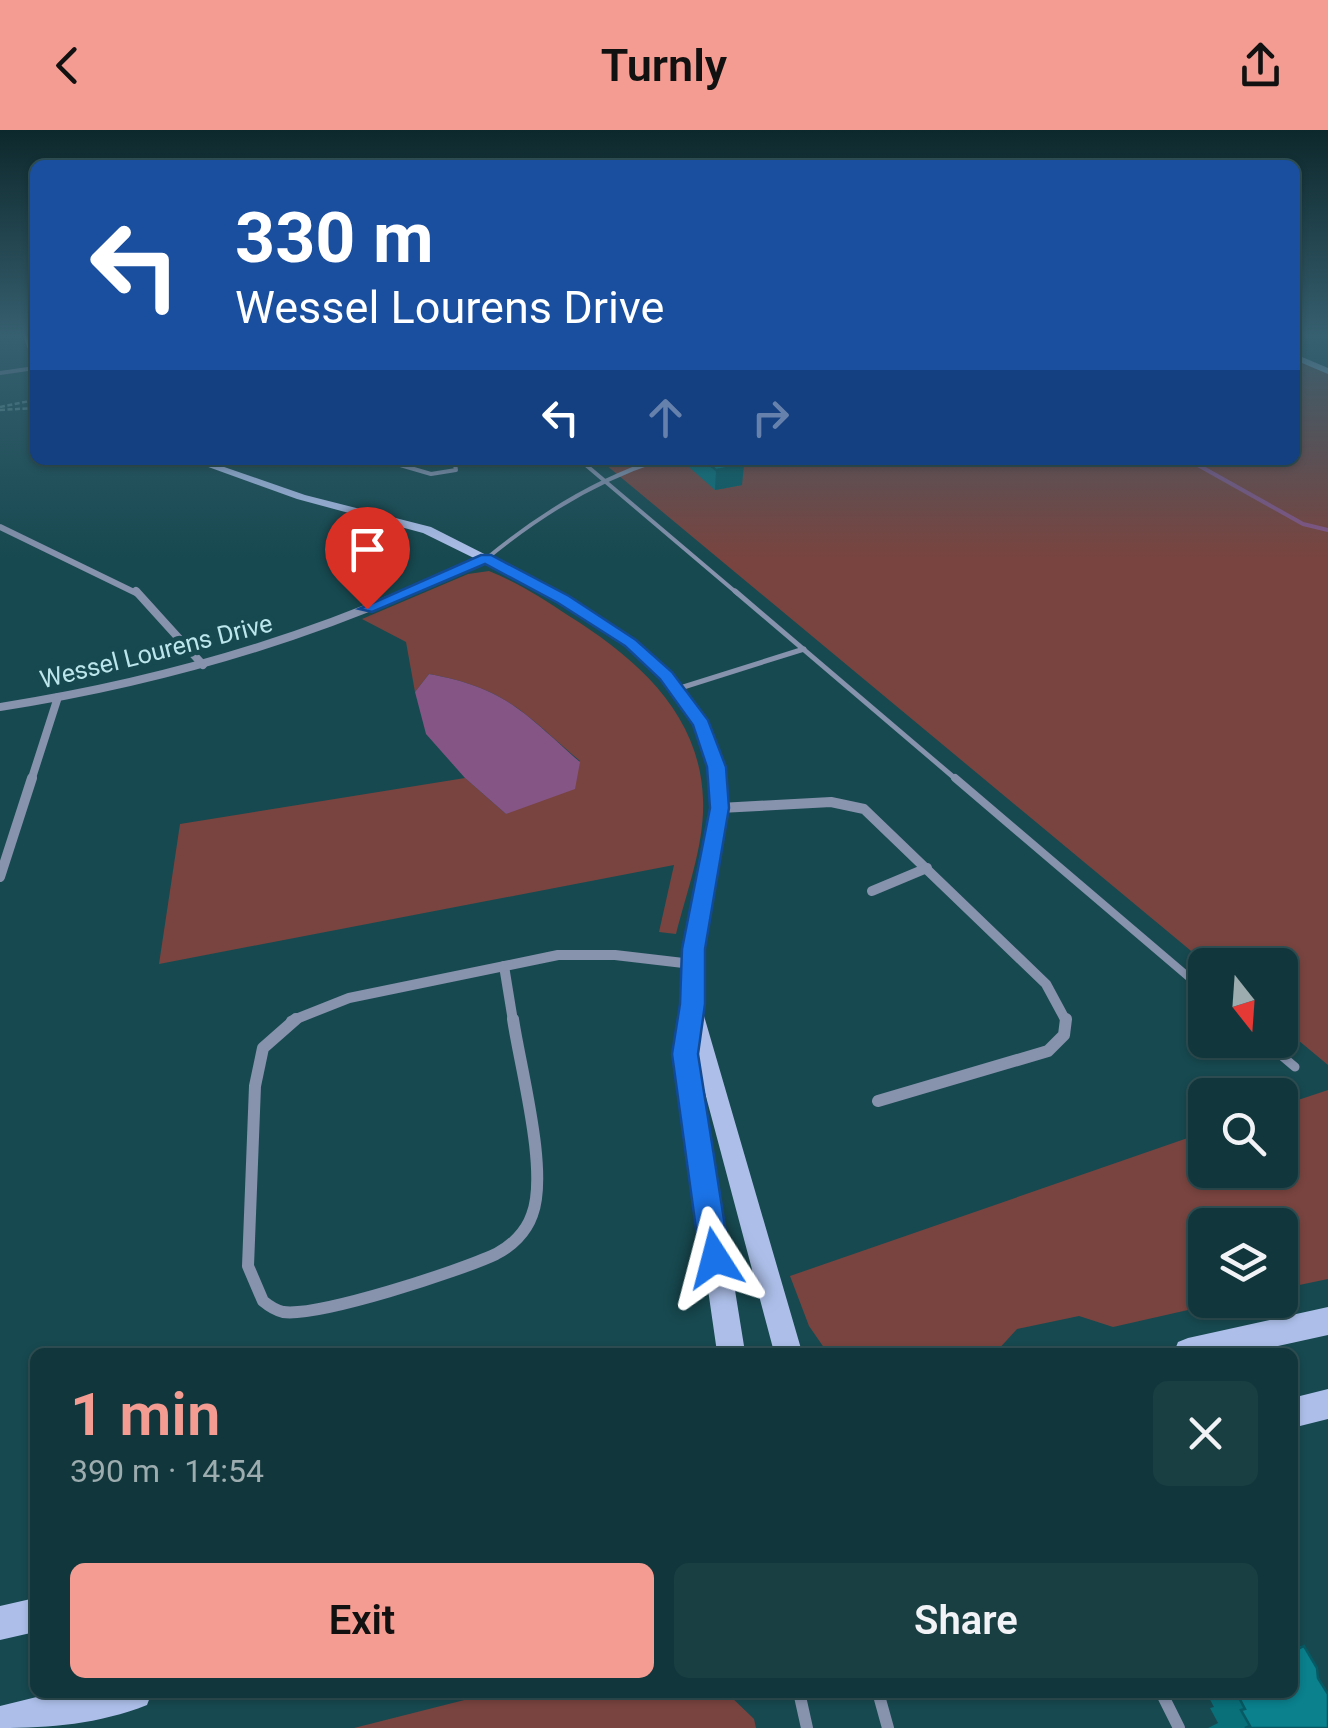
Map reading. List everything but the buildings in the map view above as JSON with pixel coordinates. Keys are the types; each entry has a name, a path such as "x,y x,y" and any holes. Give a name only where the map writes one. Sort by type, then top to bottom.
{"street":[{"path":"208,465 301,497 427,530 486,558 620,635 677,689 711,744 720,808 692,964 692,1004 685,1054 730,1348"},
{"path":"0,527 135,590 203,665"},
{"name":"Wessel Lourens Drive","path":"0,707 203,665 337,621 486,558"},
{"path":"0,878 58,697"},
{"path":"720,808 851,805 874,816 1046,984 1067,1015 1068,1030 1060,1044 1048,1051 878,1101"},
{"path":"872,890 927,868"},
{"path":"504,966 539,1181 536,1209 528,1228 516,1242 496,1254 335,1304 282,1312 266,1305 252,1288 248,1266 257,1067 263,1048 284,1027 331,1002 504,966 588,952 692,964"},
{"path":"692,1004 787,1348"},
{"path":"1206,1348 1328,1321"},
{"path":"1298,1411 1328,1404"},
{"path":"0,1623 30,1616"},
{"path":"0,1724 109,1698"}],"lane":[{"path":"403,465 439,474 456,470 455,465"},
{"path":"585,465 1188,976"},
{"path":"486,558 601,480 644,465"},
{"path":"677,689 804,648"},
{"path":"1284,1058 1295,1067"},
{"path":"800,1698 807,1728"},
{"path":"880,1698 888,1728"},
{"path":"1164,1698 1180,1728"}],"shaded area":[{"path":"1300,410 1328,410 1328,1065 1298,1040 1298,948 1188,948 606,465 1300,465"},
{"path":"489,571 540,597 618,650 660,691 677,714 699,768 703,816 676,934 659,932 674,865 159,964 180,824 465,778 506,814 580,761 528,716 477,687 429,674 415,692 406,642 362,619 468,574"},
{"path":"429,674 496,695 528,716 580,762 575,789 506,814 465,778 426,734 415,692"},
{"path":"1328,1090 1328,1279 1298,1285 1298,1208 1188,1208 1188,1310 1113,1327 1079,1316 1017,1329 1000,1348 824,1348 809,1326 790,1276 1188,1138 1188,1188 1298,1188 1298,1100"},
{"path":"472,1698 732,1698 754,1719 756,1728 354,1728"}],"waterway":[{"path":"1198,465 1303,524 1328,530"}],"route":[{"path":"367,609 486,558 564,600 631,643 666,676 702,724 716,767 720,808 693,949 692,1004 685,1054 715,1258"}]}
